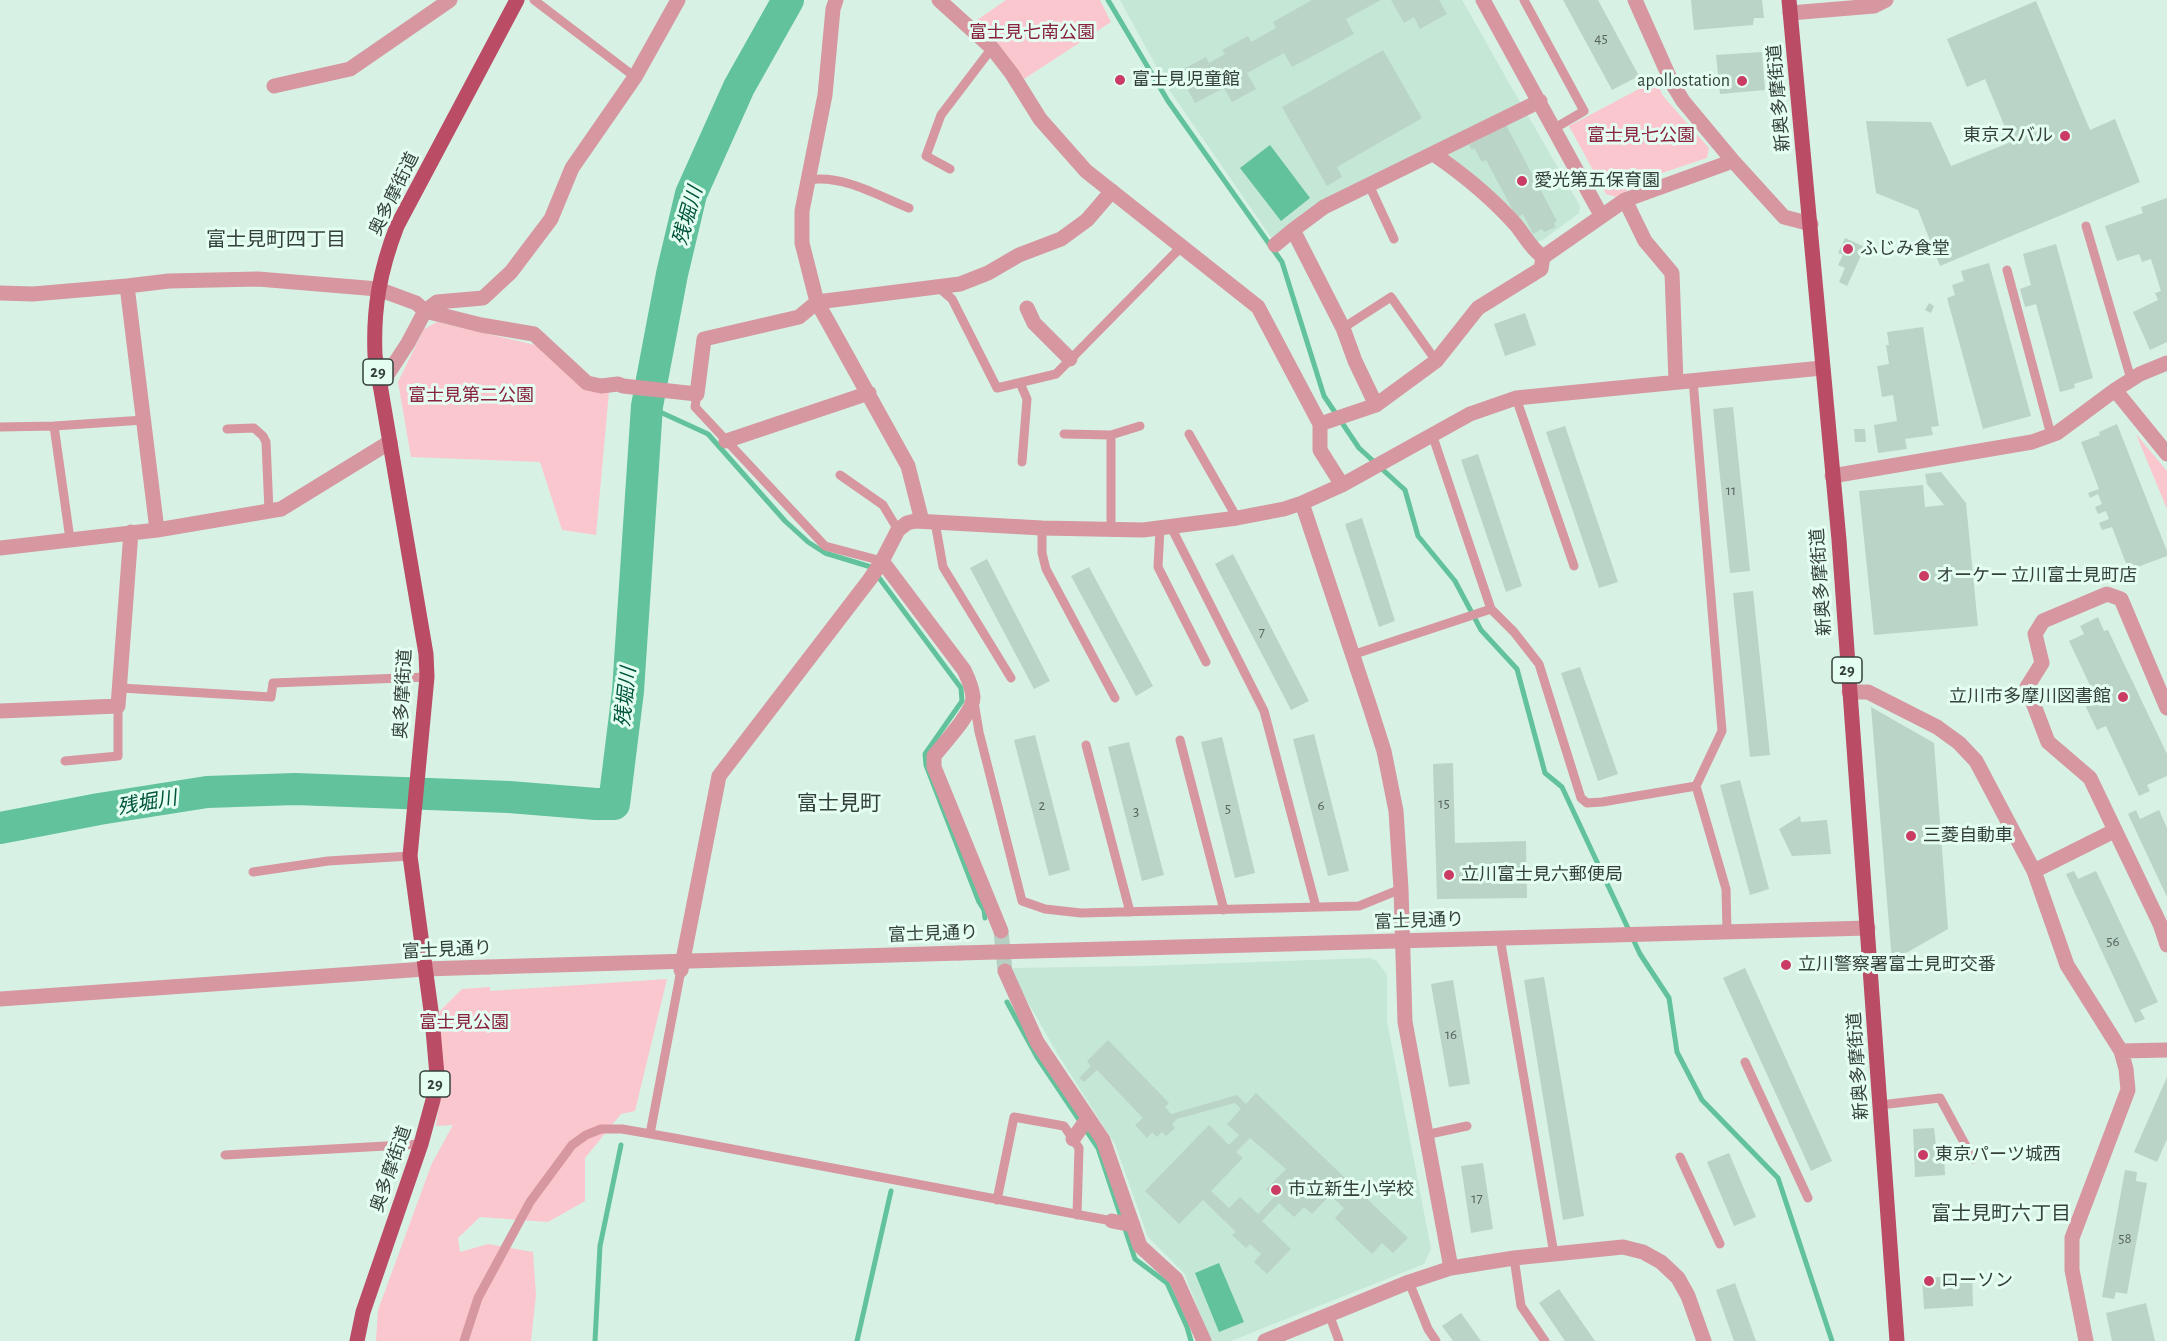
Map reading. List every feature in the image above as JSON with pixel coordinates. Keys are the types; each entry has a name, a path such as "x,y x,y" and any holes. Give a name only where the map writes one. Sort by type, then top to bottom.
{"main road":[{"name":"奥多摩街道","path":"357,1341 363,1312 422,1144 437,1075 410,856 427,677 423,629 380,386 374,327 378,289 397,226 517,0"},
{"name":"新奥多摩街道","path":"1790,6 1839,540 1856,806 1868,928 1897,1341"}],"street":[{"path":"274,86 350,69 450,0"},
{"path":"380,386 408,343 425,311 437,302 483,298 511,272 551,219 572,168 635,77 678,0"},
{"path":"836,0 833,9 825,94 802,211 802,243 817,302 908,466 929,522"},
{"path":"939,0 992,48 1012,74 1040,119 1086,171 1257,308 1326,423 1320,450 1342,485"},
{"path":"1483,0 1601,215"},
{"path":"1635,0 1672,83 1683,100 1784,218 1810,224"},
{"path":"1790,6 1875,6 1886,0"},
{"path":"1275,245 1324,207 1540,101"},
{"path":"1435,154 1485,195 1543,257"},
{"path":"1326,423 1376,405 1436,361 1478,308 1540,269 1543,257 1601,215 1625,200 1733,161"},
{"path":"0,293 33,294 169,281 258,279 378,289 416,303 425,311 481,326 534,334 587,382 601,386 618,384 697,394 704,339 799,316 817,302 960,284 988,273 1019,255 1061,239 1087,220 1112,191"},
{"path":"1625,200 1645,241 1672,273 1676,382"},
{"path":"1293,230 1343,328 1355,361 1376,405"},
{"path":"127,286 157,530"},
{"path":"1027,308 1034,323 1070,359"},
{"path":"1832,476 2032,442 2057,433 2131,379 2167,363"},
{"path":"681,970 719,776 876,570 898,530 907,523 1143,530 1237,518 1302,503 1342,485 1470,414 1516,398 1822,368"},
{"path":"2115,390 2167,454"},
{"path":"726,441 869,393"},
{"path":"0,548 157,530 282,509 390,442"},
{"path":"1302,503 1384,751 1396,811 1405,1022 1451,1268"},
{"path":"0,711 118,705 131,532"},
{"path":"876,570 964,670 971,685 974,700 962,720 934,756 934,767 1001,931"},
{"path":"2167,708 2121,599 2107,594 2043,621 2035,634 2042,663 2027,687 2048,742 2090,778 2160,924 2167,945"},
{"path":"1849,692 1868,692 1936,727 1959,743 1976,761 2034,871 2067,965 2121,1052 2126,1069 2128,1090 2072,1238 2072,1270 2086,1341"},
{"path":"2034,871 2114,831"},
{"name":"富士見通り","path":"0,999 425,969 1868,928"},
{"path":"1005,971 1037,1042 1103,1140 1140,1246 1176,1279 1204,1341"},
{"path":"2121,1052 2167,1050"},
{"path":"1073,1139 1088,1118"},
{"path":"1112,1221 1131,1225"},
{"path":"1265,1341 1408,1282 1451,1268 1514,1258 1623,1247 1643,1252 1661,1262 1678,1278 1688,1296 1704,1341"}],"lane":[{"path":"534,0 635,77"},
{"path":"1524,0 1584,111 1555,128"},
{"path":"950,169 926,156 941,115 992,48"},
{"path":"809,180 821,178 856,186 909,208"},
{"path":"1369,185 1394,239"},
{"path":"2086,226 2131,379"},
{"path":"938,287 952,299 997,388 1056,374 1182,246"},
{"path":"2007,270 2051,435"},
{"path":"1343,328 1391,297 1436,361"},
{"path":"1693,380 1722,731 1696,786 1726,889 1726,932"},
{"path":"1020,382 1027,399 1022,462"},
{"path":"697,394 695,407 825,546 876,570"},
{"path":"1516,398 1574,566"},
{"path":"0,427 144,420"},
{"path":"54,426 70,539"},
{"path":"1064,434 1111,435 1140,426"},
{"path":"227,429 254,428 263,436 266,442 269,511"},
{"path":"1189,434 1237,518"},
{"path":"1432,434 1491,609 1514,632 1539,663 1581,798 1587,803 1602,802 1696,786"},
{"path":"1111,435 1111,529"},
{"path":"840,475 884,505 898,530"},
{"path":"929,522 943,567 1011,678"},
{"path":"1165,527 1158,567 1206,662"},
{"path":"1165,527 1258,694 1316,907"},
{"path":"1042,528 1042,553 1046,569 1115,698"},
{"path":"1352,655 1491,609"},
{"path":"121,688 271,697 273,682 427,677"},
{"path":"974,700 979,732 1022,901 1045,909 1130,912 1359,906 1401,889"},
{"path":"65,761 118,756 118,705"},
{"path":"1180,740 1224,910"},
{"path":"1086,745 1130,912"},
{"path":"253,872 328,861 410,856"},
{"path":"1500,938 1554,1254"},
{"path":"650,1134 681,970"},
{"path":"1745,1062 1808,1198"},
{"path":"1880,1106 1940,1098 1973,1159"},
{"path":"997,1200 1014,1117 1064,1126 1079,1148 1077,1215"},
{"path":"1425,1135 1467,1126"},
{"path":"464,1341 478,1298 530,1202 572,1145 586,1135 601,1129 622,1129 650,1134 1112,1221"},
{"path":"225,1155 422,1144"},
{"path":"1680,1157 1720,1244"},
{"path":"1514,1258 1521,1306 1545,1341"},
{"path":"1408,1282 1428,1329 1436,1341"},
{"path":"1329,1314 1338,1341"}],"shaded area":[{"path":"1120,0 1462,0 1521,104 1273,240 1168,88"},
{"name":"愛光第五保育園","path":"1527,114 1580,206 1579,213 1537,242 1450,160 1447,153"},
{"path":"1270,145 1310,198 1281,221 1240,168"},
{"name":"市立新生小学校","path":"1370,958 1377,961 1387,975 1387,1021 1431,1249 1424,1264 1231,1341 1211,1341 1184,1273 1148,1237 1115,1144 1057,1053 1013,976 1013,968"},
{"path":"1219,1263 1244,1322 1219,1332 1195,1273"}],"green space":[{"name":"富士見七南公園","path":"1006,0 1100,0 1111,22 1024,79 996,42 974,22"},
{"name":"富士見七公園","path":"1656,80 1663,96 1709,148 1707,158 1656,175 1616,197 1606,194 1569,126"},
{"name":"富士見第二公園","path":"437,322 535,345 580,385 609,392 596,535 562,530 540,462 411,457 398,382 424,329"},
{"path":"2136,434 2167,471 2167,509"},
{"name":"富士見公園","path":"667,979 635,1111 621,1114 585,1158 585,1201 548,1222 480,1217 458,1238 460,1252 488,1244 533,1252 536,1295 531,1341 376,1341 378,1310 432,1163 453,1125 436,1126 443,1078 439,1012 462,989 490,987 490,991"}],"building":[{"path":"1312,0 1381,0 1346,19 1354,34 1292,67 1284,53 1247,73 1256,89 1232,102 1224,88 1195,103 1178,72 1206,57 1209,63 1225,54 1222,50 1248,36 1251,42 1276,28 1273,22"},
{"path":"1391,0 1439,0 1447,14 1420,29 1414,17 1404,23"},
{"path":"1563,0 1598,0 1639,76 1612,90"},
{"path":"1691,0 1762,0 1764,18 1754,18 1753,25 1694,30"},
{"name":"東京スバル","path":"2036,1 2090,130 2115,119 2140,182 1940,266 1918,210 1876,193 1866,121 1931,122 1951,166 2011,142 1985,79 1967,87 1947,39"},
{"path":"1383,50 1422,118 1337,167 1342,177 1327,186 1282,107"},
{"path":"1762,52 1765,90 1720,94 1716,55"},
{"path":"1506,125 1557,221 1554,223 1556,227 1544,232 1542,229 1533,234 1523,214 1517,218 1486,160 1482,162 1474,148 1472,150 1469,145"},
{"path":"2167,198 2167,342 2150,350 2133,312 2158,300 2155,293 2161,291 2151,259 2142,262 2139,254 2117,261 2105,226 2143,213 2141,207"},
{"path":"1845,238 1865,247 1847,286 1839,282 1845,268 1838,265 1843,255 1838,253"},
{"path":"2056,244 2093,378 2074,384 2075,388 2060,392 2036,304 2025,307 2020,289 2031,285 2023,254"},
{"path":"1989,263 2031,416 1983,429 1947,298 1955,295 1952,285 1964,281 1961,271"},
{"path":"1929,303 1934,306 1931,313 1925,310"},
{"path":"1525,313 1536,345 1505,356 1494,324"},
{"path":"1923,327 1939,426 1931,427 1933,435 1905,439 1907,449 1878,453 1874,425 1897,421 1893,395 1882,397 1877,366 1889,364 1886,345 1889,345 1887,332"},
{"path":"1733,407 1750,571 1730,573 1713,409"},
{"path":"2117,424 2167,551 2167,556 2135,568 2133,564 2127,566 2112,527 2102,530 2099,523 2109,519 2106,511 2098,514 2095,507 2102,504 2098,494 2090,498 2088,493 2099,489 2081,442 2100,435 2099,432"},
{"path":"1565,426 1618,582 1599,588 1546,432"},
{"path":"1854,429 1865,429 1866,442 1855,442"},
{"path":"1478,454 1522,586 1506,592 1461,460"},
{"path":"1941,472 1966,503 1978,626 1874,635 1859,491 1923,485 1925,507 1944,505 1927,484 1925,474"},
{"path":"1362,518 1395,621 1379,627 1345,524"},
{"path":"1233,554 1309,701 1291,710 1215,564"},
{"path":"987,559 1050,681 1034,689 970,568"},
{"path":"1089,567 1153,686 1136,696 1071,576"},
{"path":"1753,591 1770,755 1750,757 1733,593"},
{"path":"2098,617 2104,631 2108,630 2167,754 2167,776 2147,785 2150,791 2139,796 2106,726 2097,730 2085,705 2097,700 2069,641 2084,634 2080,626"},
{"path":"1580,667 1618,774 1598,781 1561,673"},
{"name":"三菱自動車","path":"1871,707 1934,743 1948,929 1892,961"},
{"path":"1314,734 1349,871 1328,876 1293,739"},
{"path":"1035,735 1070,870 1049,876 1014,740"},
{"path":"1222,737 1255,873 1235,878 1201,742"},
{"path":"1129,742 1164,875 1142,881 1108,747"},
{"path":"1453,763 1455,843 1526,841 1527,898 1437,899 1433,764"},
{"path":"1740,780 1769,889 1750,895 1720,785"},
{"path":"2136,810 2140,819 2159,810 2167,828 2167,897 2128,814"},
{"path":"1800,816 1801,822 1827,820 1831,854 1792,856 1779,829"},
{"path":"2074,871 2078,879 2096,871 2158,1002 2140,1010 2145,1019 2135,1023 2066,874"},
{"path":"1745,968 1832,1161 1811,1171 1723,978"},
{"path":"1544,977 1584,1216 1563,1220 1524,980"},
{"path":"1453,980 1470,1084 1449,1087 1431,984"},
{"path":"1108,1040 1169,1103 1165,1107 1171,1114 1237,1095 1246,1104 1256,1093 1408,1238 1393,1253 1382,1243 1372,1254 1335,1218 1344,1208 1330,1195 1312,1214 1304,1207 1294,1217 1279,1203 1262,1221 1291,1249 1267,1274 1254,1262 1261,1254 1250,1244 1246,1248 1232,1235 1236,1232 1203,1200 1179,1224 1145,1191 1209,1125 1229,1145 1239,1135 1227,1124 1241,1109 1235,1103 1177,1119 1172,1124 1175,1128 1166,1136 1162,1132 1157,1137 1152,1132 1147,1138 1135,1125 1143,1118 1097,1070 1084,1082 1079,1078 1091,1066 1087,1061","holes":["1250,1138 1286,1169 1266,1189 1274,1197 1258,1214 1240,1197 1229,1208 1211,1191 1243,1158 1236,1152"]},
{"path":"2167,1077 2167,1139 2157,1162 2134,1152"},
{"path":"1934,1128 1937,1154 1944,1154 1945,1175 1915,1177 1913,1129"},
{"path":"1729,1153 1756,1217 1734,1226 1707,1162"},
{"path":"1483,1163 1493,1229 1471,1233 1461,1166"},
{"path":"2125,1170 2137,1172 2136,1181 2147,1183 2127,1294 2116,1292 2114,1299 2102,1297"},
{"path":"1972,1275 1973,1306 1924,1309 1922,1278"},
{"path":"1735,1283 1756,1341 1734,1341 1716,1290"},
{"path":"1559,1289 1595,1341 1565,1341 1539,1303"},
{"path":"2146,1303 2155,1341 2112,1341 2106,1313"},
{"path":"1461,1313 1481,1341 1453,1341 1442,1326"}],"waterway":[{"name":"残堀川","path":"0,828 207,792 295,789 509,797 614,804 628,691 647,406 672,274 691,194 739,87 788,0"},
{"path":"1108,0 1168,101 1282,262 1324,396 1359,448 1405,490 1418,536 1455,581 1481,630 1517,669 1545,773 1562,787 1640,954 1669,998 1677,1052 1702,1100 1778,1178 1832,1341"},
{"path":"647,406 708,434 785,521 808,542 825,553 871,567 961,688 962,701 925,754 926,765 984,910 985,918"},
{"path":"1007,1002 1037,1057 1098,1148 1135,1259 1167,1283 1191,1341"},
{"path":"595,1341 600,1246 621,1145"},
{"path":"857,1341 891,1191"}],"tunnel":[{"path":"1001,931 1005,971"}],"place":[{"name":"富士見児童館","path":"1120,80"},
{"name":"apollostation","path":"1742,81"},
{"name":"東京スバル","path":"2065,136"},
{"name":"愛光第五保育園","path":"1522,181"},
{"name":"ふじみ食堂","path":"1848,249"},
{"name":"オーケー 立川富士見町店","path":"1924,576"},
{"name":"立川市多摩川図書館","path":"2123,697"},
{"name":"三菱自動車","path":"1911,836"},
{"name":"立川富士見六郵便局","path":"1449,875"},
{"name":"立川警察署富士見町交番","path":"1786,965"},
{"name":"東京パーツ城西","path":"1923,1155"},
{"name":"市立新生小学校","path":"1276,1190"},
{"name":"ローソン","path":"1929,1281"}],"district":[{"name":"富士見町四丁目","path":"276,240"},
{"name":"富士見町","path":"839,804"},
{"name":"富士見町六丁目","path":"2001,1214"}]}
